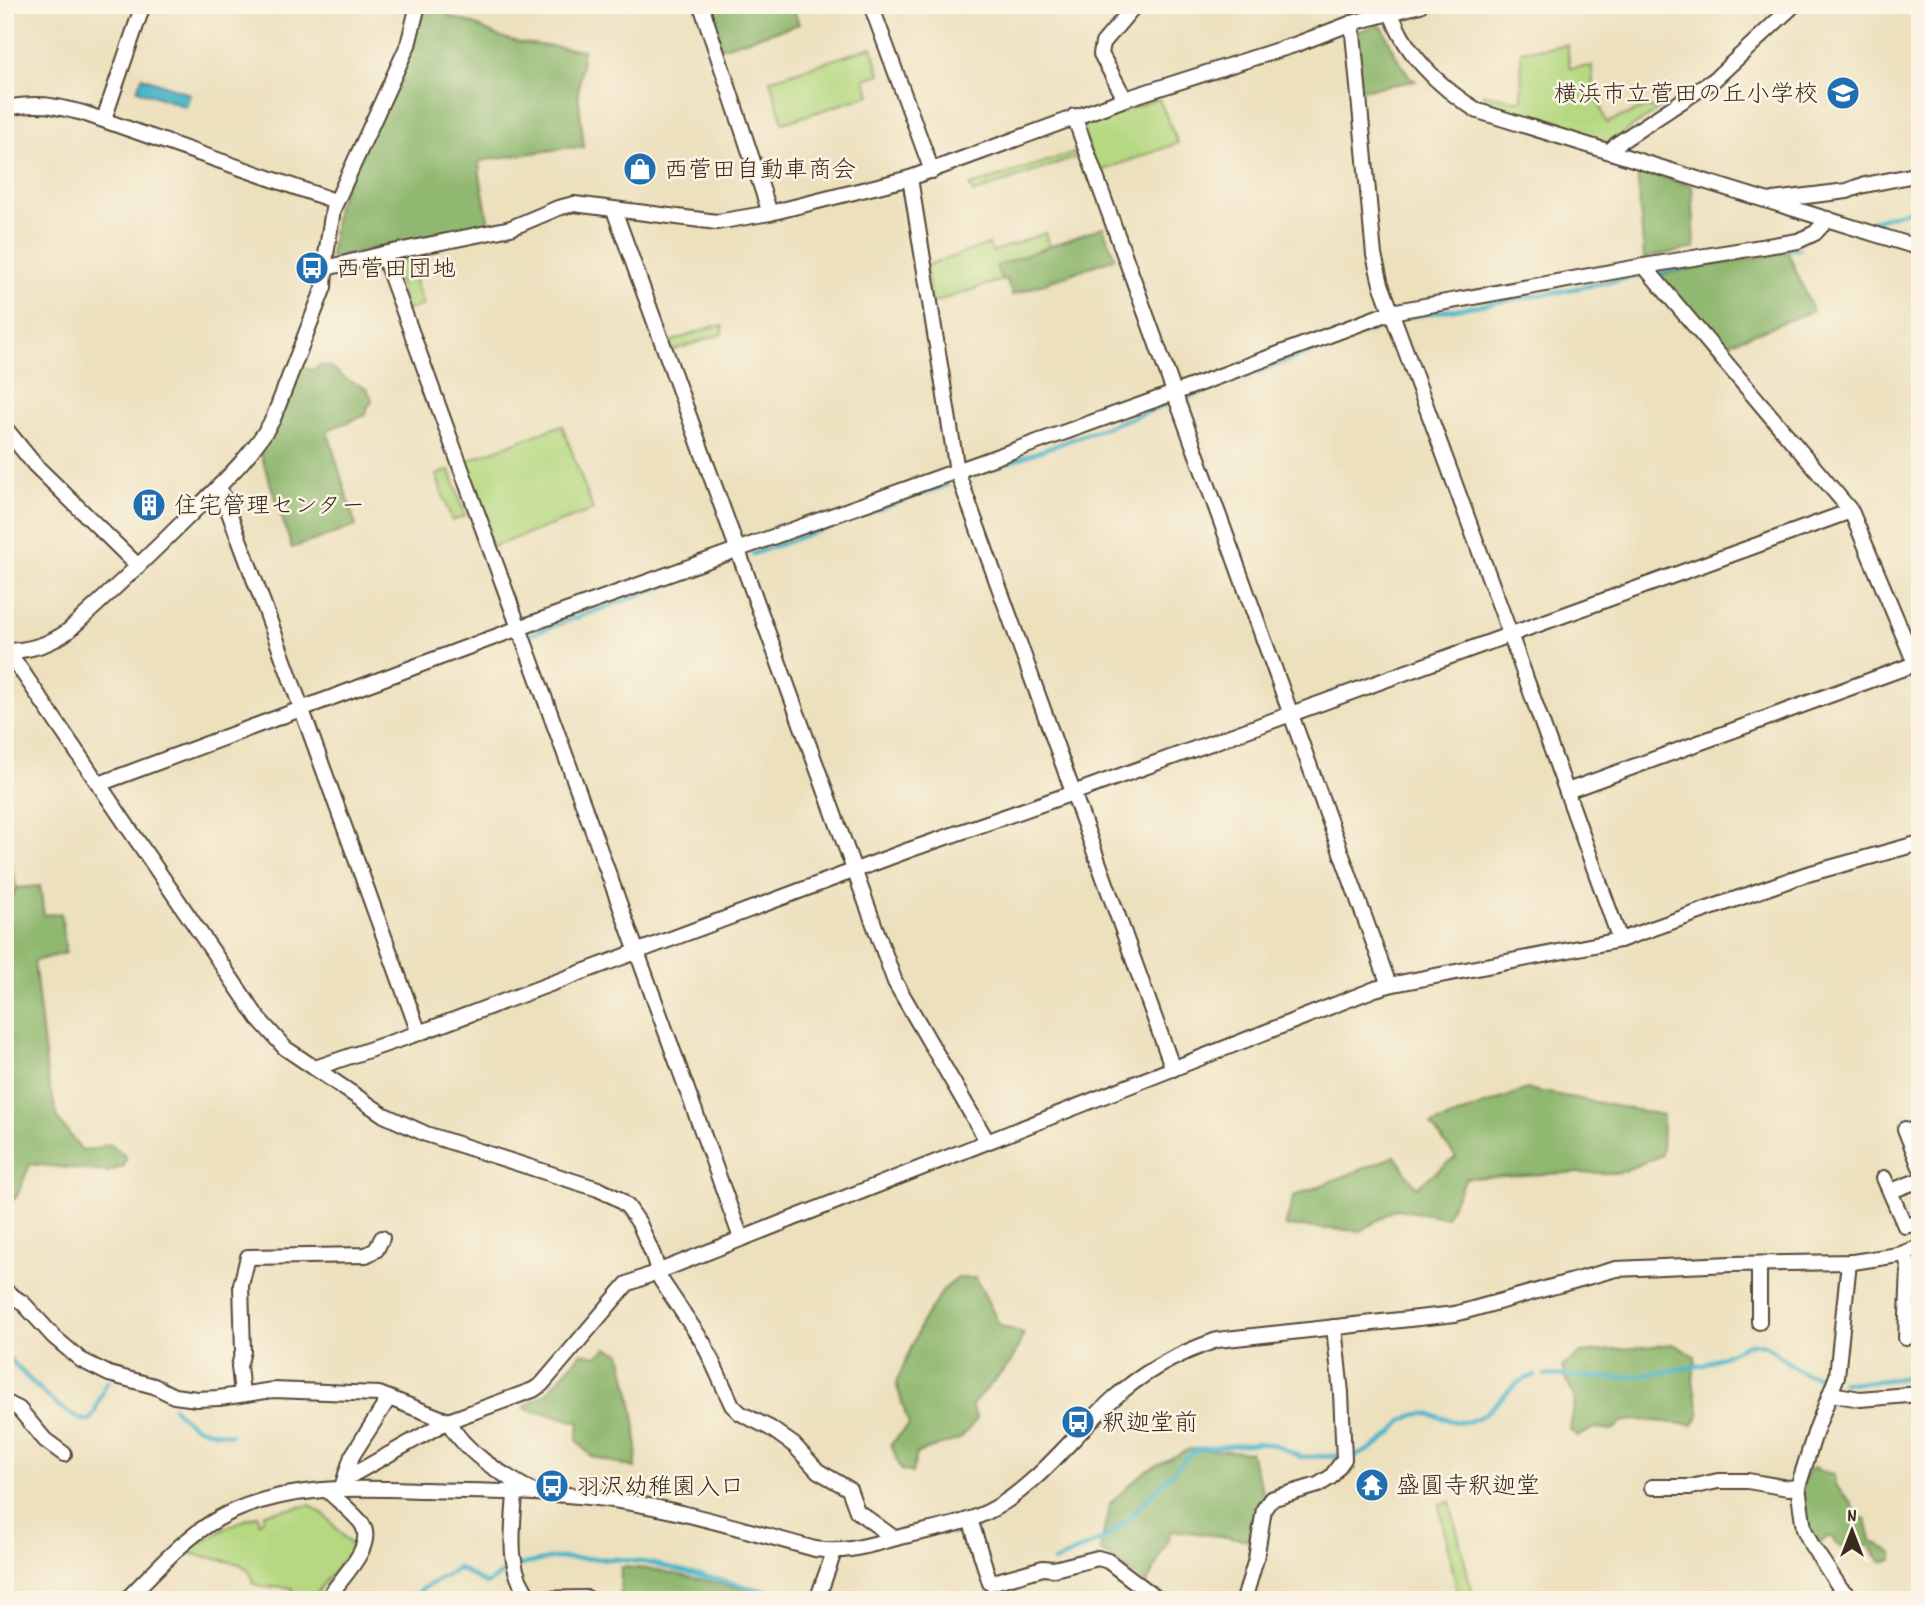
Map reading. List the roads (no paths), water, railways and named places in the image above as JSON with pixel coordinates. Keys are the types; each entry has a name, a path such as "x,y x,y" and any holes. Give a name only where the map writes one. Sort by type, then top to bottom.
{"street":[{"path":"104,119 143,5"},
{"path":"418,5 408,45 335,201 324,287 273,419 262,439 138,566 58,639 38,648 7,651 258,1018 285,1048 384,1115 426,1134 598,1189 617,1198 628,1207 639,1223 661,1280 704,1344 732,1405 740,1413 794,1446 818,1471 849,1489 857,1511 894,1538"},
{"path":"701,5 770,213"},
{"path":"871,5 932,171"},
{"path":"1125,99 1101,54 1103,43 1135,5"},
{"path":"326,268 511,228 568,205 588,205 717,222 770,213 932,171 1074,117 1297,44 1390,8 1420,5"},
{"path":"1609,152 1713,80 1794,5"},
{"path":"1390,8 1409,46 1434,77 1478,111 1920,248"},
{"path":"1352,23 1374,254 1381,284 1620,940"},
{"path":"5,108 50,105 104,119 335,201"},
{"path":"1074,117 1390,985"},
{"path":"1765,201 1847,191 1920,174"},
{"path":"910,178 957,471 1173,1069"},
{"path":"614,210 895,982 987,1141"},
{"path":"99,784 519,628 1174,393 1391,312 1644,266 1798,242 1815,233 1828,219"},
{"path":"383,254 741,1238"},
{"path":"1567,791 1917,670 1851,511 1644,266"},
{"path":"5,428 35,465 138,566"},
{"path":"219,486 419,1033"},
{"path":"315,1068 419,1033 909,850 1851,511"},
{"path":"127,1600 176,1548 217,1520 253,1503 277,1496 327,1490 343,1484 448,1421 533,1390 542,1384 627,1284 1390,985 1620,940 1804,875 1920,843"},
{"path":"1905,1129 1920,1167"},
{"path":"1920,1180 1887,1185 1905,1226 1920,1222"},
{"path":"242,1394 239,1366 243,1351 241,1285 248,1257 366,1255 376,1250 382,1238"},
{"path":"343,1484 367,1488 583,1496 666,1510 815,1549 834,1552 855,1549 970,1519 997,1506 1028,1483 1124,1389 1189,1350 1217,1340 1469,1311 1616,1269 1849,1262 1905,1253 1920,1247"},
{"path":"1905,1253 1909,1268 1906,1338"},
{"path":"1849,1262 1838,1376 1816,1430 1798,1487 1804,1529 1812,1546 1841,1589 1853,1600"},
{"path":"1759,1264 1759,1322"},
{"path":"5,1291 23,1303 54,1337 81,1360 109,1374 154,1387 174,1396 197,1399 273,1390 379,1394 448,1421 452,1430 471,1449 499,1471 536,1494"},
{"path":"1244,1600 1256,1559 1264,1508 1271,1499 1318,1485 1331,1477 1344,1458 1335,1327"},
{"path":"1831,1394 1860,1399 1920,1394"},
{"path":"343,1484 352,1456 389,1398"},
{"path":"5,1402 19,1409 45,1440 64,1454"},
{"path":"1652,1487 1691,1487 1718,1480 1798,1487"},
{"path":"327,1490 363,1525 366,1534 364,1548 327,1600"},
{"path":"514,1493 512,1562 531,1599 588,1600"},
{"path":"970,1519 990,1583 1043,1568 1054,1569 1098,1558 1108,1560 1159,1600"},
{"path":"817,1600 834,1552"}],"water":[{"path":"142,77 190,94 186,107 137,90"}],"waterway":[{"path":"1873,221 1909,210 1920,194"},
{"path":"1788,249 1799,249"},
{"path":"1654,273 1731,259"},
{"path":"971,476 1408,317 1645,275"},
{"path":"753,554 947,485"},
{"path":"531,634 728,563"},
{"path":"1545,1375 1612,1378 1639,1376 1704,1365 1756,1343 1766,1346 1803,1373 1830,1380"},
{"path":"5,1354 67,1412 89,1421 106,1383 109,1382"},
{"path":"1351,1457 1373,1448 1403,1421 1417,1415 1432,1415 1462,1422 1477,1418 1516,1384 1535,1375"},
{"path":"1842,1382 1859,1383 1920,1376"},
{"path":"173,1407 199,1428 231,1435"},
{"path":"1054,1562 1105,1538 1126,1521 1190,1454 1200,1449 1258,1443 1275,1445 1301,1457 1341,1456"},
{"path":"520,1565 554,1558 616,1559 650,1563 802,1600"},
{"path":"410,1600 422,1589 459,1568 486,1584 510,1569"},
{"path":"1037,1583 1046,1575"},
{"path":"972,1600 1019,1587"}],"place":[{"name":"横浜市立菅田の丘小学校","path":"1843,93"},
{"name":"西菅田自動車商会","path":"640,169"},
{"name":"西菅田団地","path":"312,268"},
{"name":"住宅管理センター","path":"149,505"},
{"name":"釈迦堂前","path":"1078,1422"},
{"name":"盛圓寺釈迦堂","path":"1372,1485"},
{"name":"羽沢幼稚園入口","path":"552,1486"}]}
